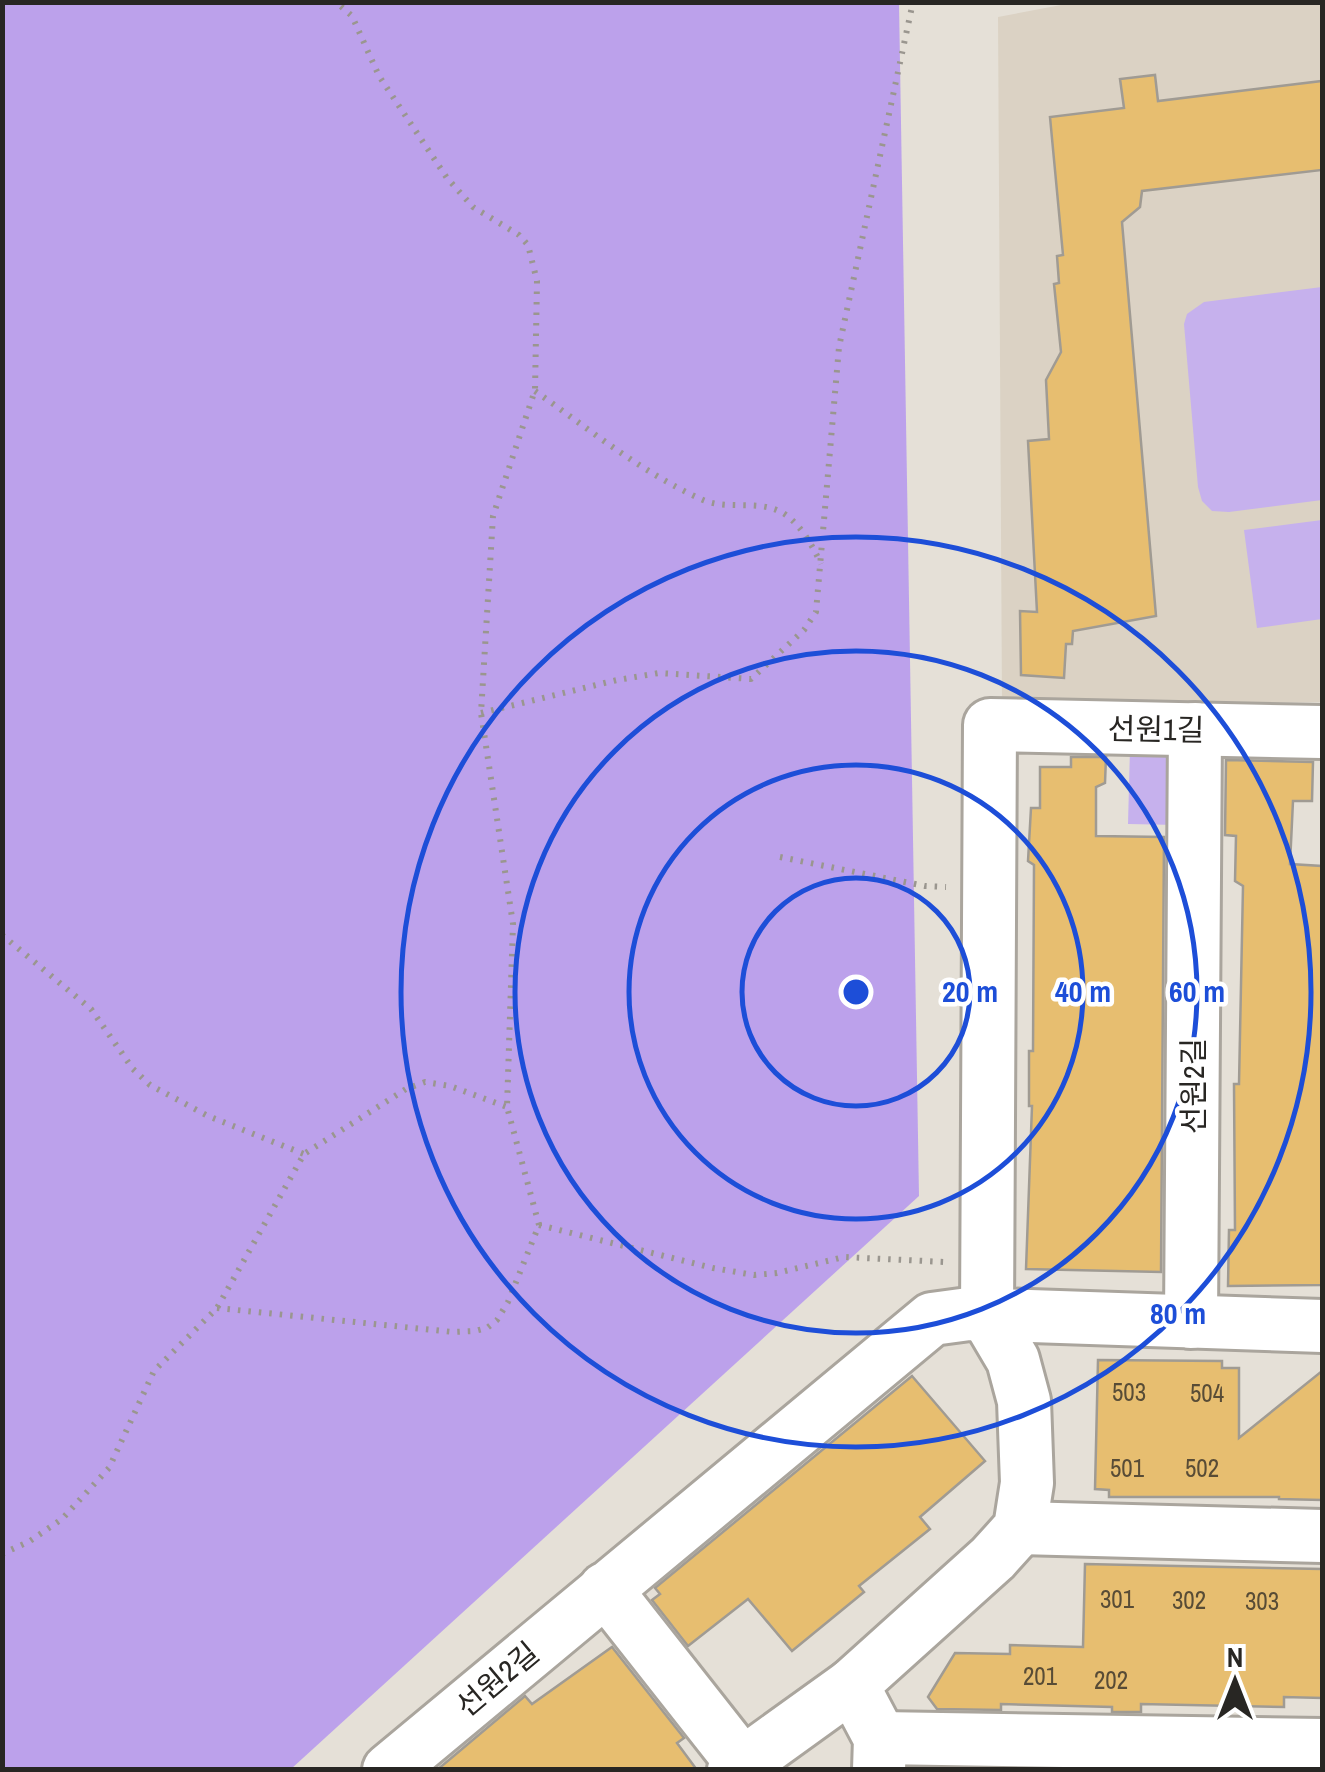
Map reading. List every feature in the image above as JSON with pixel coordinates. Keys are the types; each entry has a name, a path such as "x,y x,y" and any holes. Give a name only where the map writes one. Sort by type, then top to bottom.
{"street":[{"name":"선원1길","path":"987,1232 990,725 1322,732"},
{"name":"선원2길","path":"1191,1322 1196,730"},
{"path":"605,1589 738,1766 852,1684 993,1558 1020,1528 1028,1484 1024,1401 1013,1360 987,1316 987,1232"},
{"name":"선원2길","path":"389,1770 915,1330 942,1316 1322,1326"},
{"path":"1020,1528 1322,1536"},
{"path":"852,1684 879,1754 1322,1745"}],"path":[{"path":"217,1308 475,1332 497,1320 508,1302 539,1225 506,1107 513,924 480,713 492,516 535,390 534,258 518,235 473,208 447,178 378,76 352,16 336,2"},
{"path":"480,713 659,673 751,679 812,620 822,566 839,347 912,2"},
{"path":"535,390 642,467 708,502 774,508 786,515 803,531 822,566"},
{"path":"780,858 926,886"},
{"path":"2,935 91,1009 132,1069 150,1085 208,1116 304,1154"},
{"path":"2,1554 30,1542 62,1519 109,1468 154,1371 217,1308 304,1154 406,1090 426,1082 450,1086 506,1107"},
{"path":"539,1225 754,1275 777,1274 844,1257 962,1264 987,1232"}],"shaded area":[{"path":"3,2 899,3 919,1196 291,1769 3,1769"},
{"path":"1077,2 1322,3 1322,702 1002,705 998,17"},
{"path":"1322,287 1322,500 1212,511 1202,501 1198,487 1184,324 1187,314 1204,302"},
{"path":"1322,520 1322,619 1257,628 1244,530"},
{"path":"1130,748 1160,751 1171,757 1178,825 1128,824"}],"building":[{"path":"1155,75 1158,101 1322,81 1322,170 1142,191 1140,207 1122,222 1156,616 1073,631 1072,644 1066,644 1064,678 1021,675 1020,611 1037,612 1028,441 1049,439 1046,380 1061,352 1054,284 1059,283 1057,256 1063,255 1050,117 1124,108 1120,79"},
{"path":"1071,757 1106,757 1105,783 1096,787 1096,836 1164,837 1161,1272 1026,1269 1032,1106 1029,1051 1033,1051 1034,865 1028,861 1031,808 1040,808 1040,767 1071,767"},
{"path":"1226,760 1313,762 1312,801 1293,801 1290,864 1322,866 1322,1285 1228,1286 1229,1230 1235,1230 1234,1084 1239,1084 1243,886 1235,881 1236,836 1225,835"},
{"path":"1098,1360 1222,1361 1222,1368 1239,1368 1239,1438 1322,1371 1322,1500 1109,1497 1109,1490 1095,1489"},
{"path":"912,1376 985,1461 920,1517 930,1529 859,1586 864,1592 792,1651 748,1599 688,1646 652,1600 660,1594 655,1588"},
{"path":"1085,1564 1322,1569 1322,1698 1284,1697 1284,1707 1141,1704 1141,1712 1112,1712 1112,1707 1001,1704 1001,1710 937,1709 928,1697 955,1653 1010,1654 1010,1645 1083,1647"},
{"path":"612,1647 684,1738 677,1743 697,1770 437,1770 525,1696 532,1704"}]}
